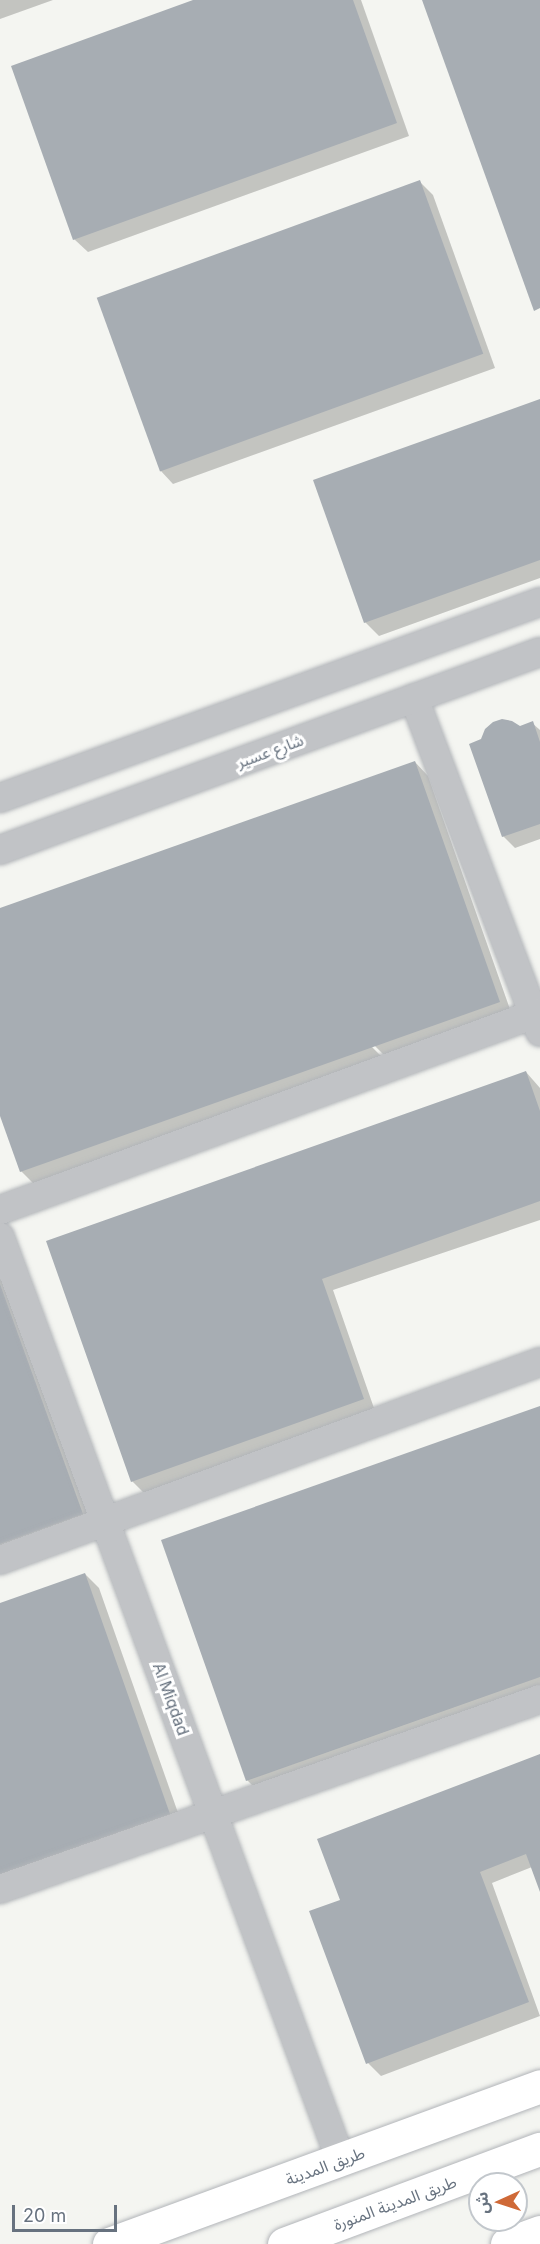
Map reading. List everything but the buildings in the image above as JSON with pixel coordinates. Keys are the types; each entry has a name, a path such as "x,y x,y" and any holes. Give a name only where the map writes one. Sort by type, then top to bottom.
{"main road":[{"name":"طريق المدينة","path":"109,2244 341,2161 540,2086"},
{"name":"طريق المدينة المنورة","path":"284,2244 540,2149"},
{"path":"507,2244 540,2232"},
{"path":"515,2244 540,2237"}],"street":[{"path":"0,798 540,602"},
{"name":"شارع عسير","path":"0,850 540,652"},
{"path":"0,1210 538,1019 414,698"},
{"name":"Al Miqdad","path":"0,1237 341,2161"},
{"path":"0,1560 540,1362"},
{"path":"0,1889 540,1699"}]}
